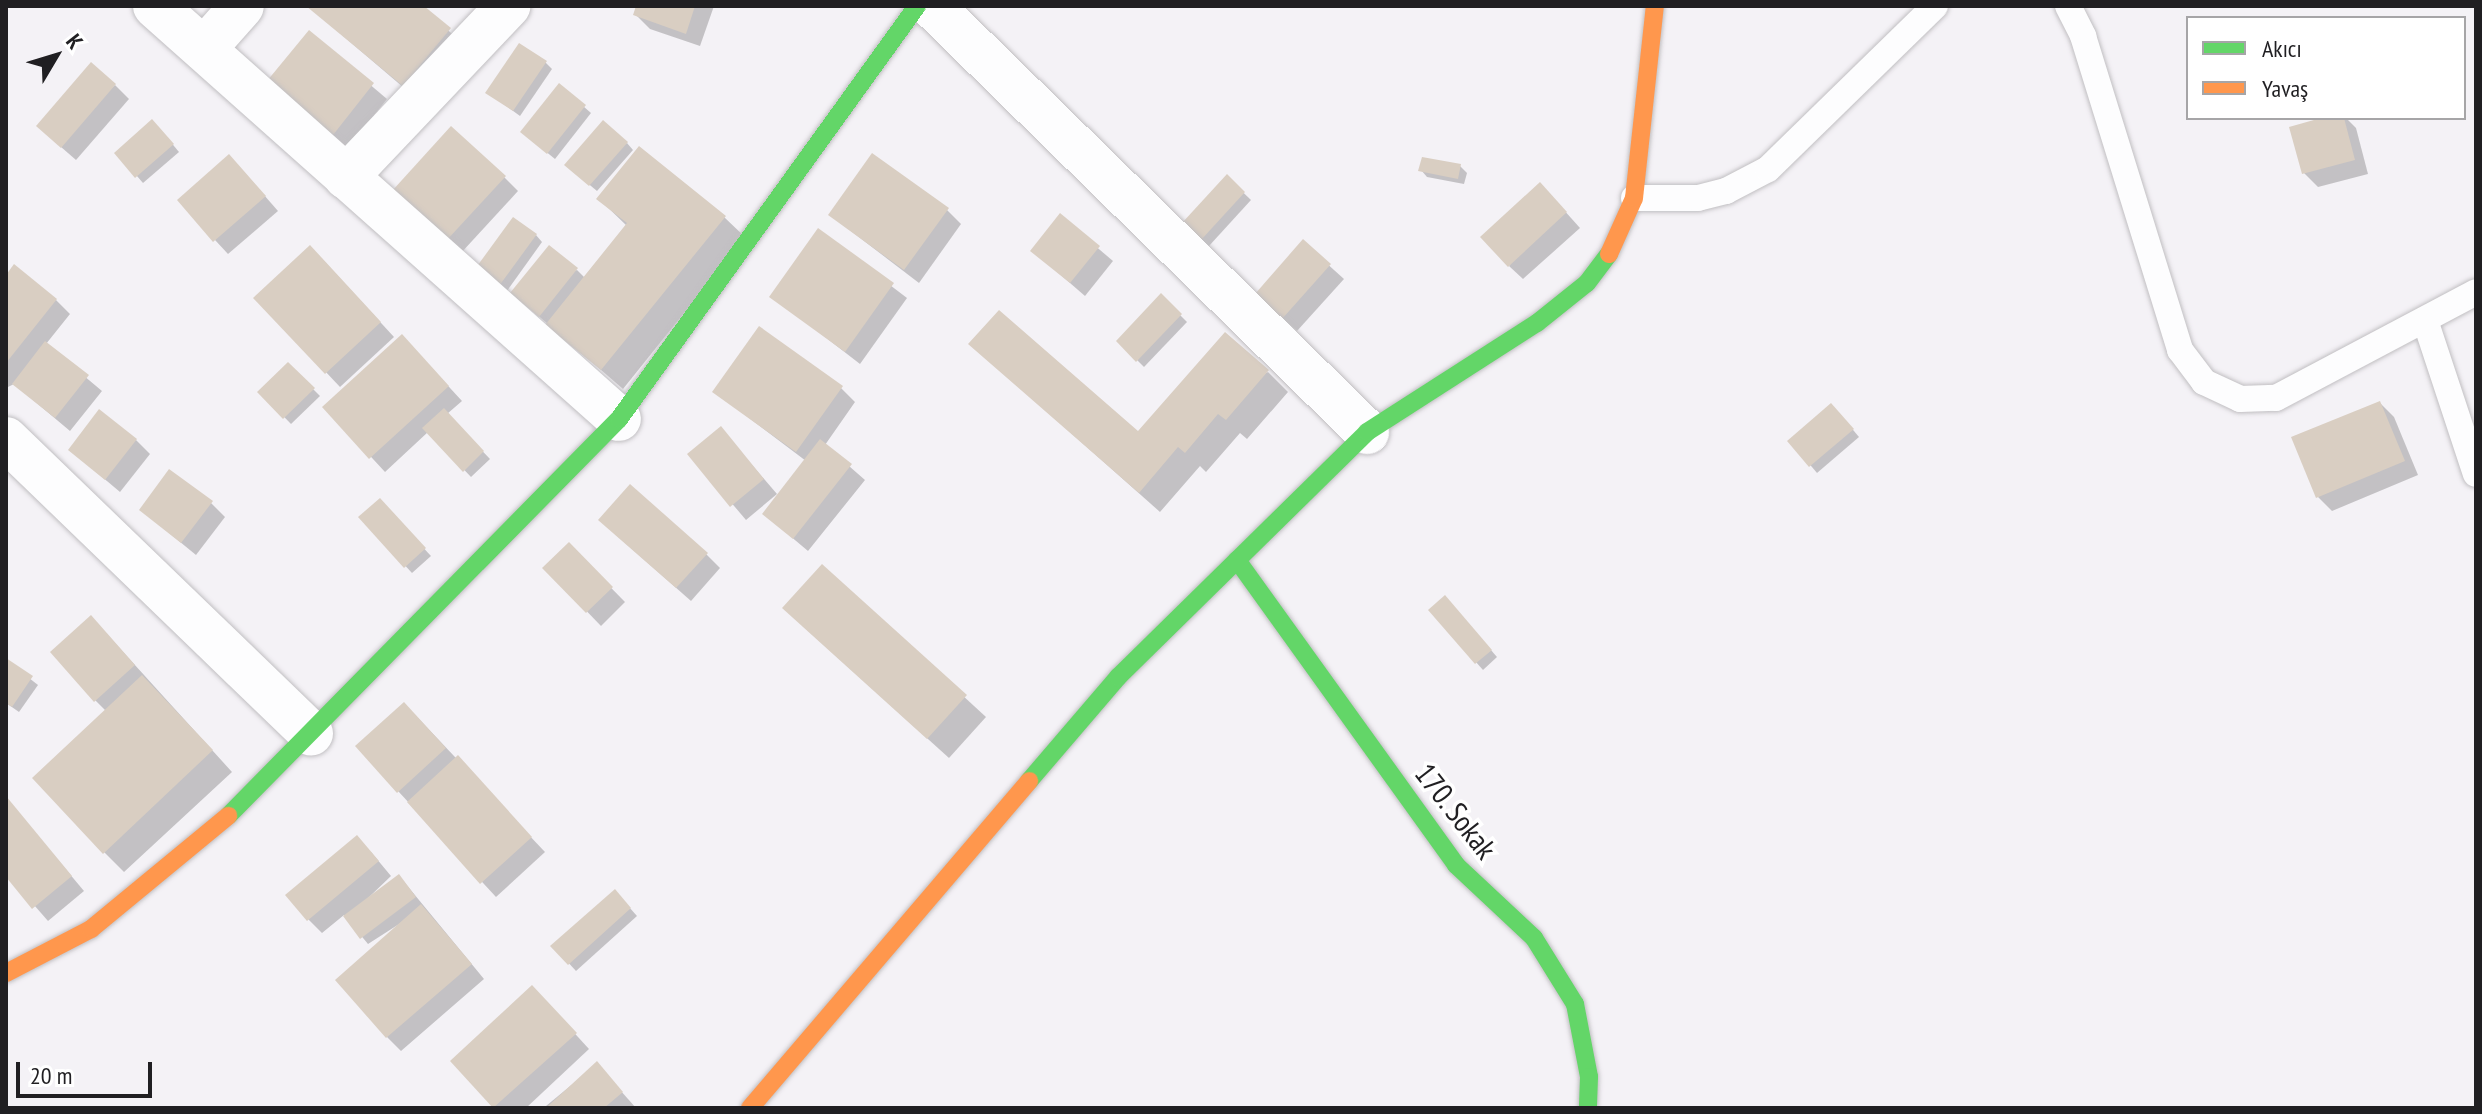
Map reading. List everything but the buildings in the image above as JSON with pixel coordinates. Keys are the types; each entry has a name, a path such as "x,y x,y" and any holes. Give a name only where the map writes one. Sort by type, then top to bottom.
{"street":[{"path":"155,6 619,419"},
{"path":"204,49 242,6"},
{"path":"346,177 508,6"},
{"path":"6,973 91,929 221,823 619,419 917,6"},
{"path":"932,6 1367,432"},
{"path":"750,1108 1118,677 1367,432 1537,323 1587,283 1616,245 1634,198 1655,6"},
{"path":"6,439 311,734"},
{"name":"170. Sokak","path":"1237,560 1456,865 1534,938 1575,1004 1589,1077 1588,1108"}],"lane":[{"path":"1634,198 1698,198 1726,191 1768,169 1935,6"},
{"path":"2068,6 2083,36 2180,350 2204,382 2240,399 2276,398 2476,292"},
{"path":"2425,320 2476,474"}],"traffic: fast":[{"path":"228,816 619,419 917,6"},
{"path":"1029,781 1118,677 1367,432 1537,323 1587,283 1609,254"},
{"path":"1237,560 1456,865 1534,938 1575,1004 1589,1077 1588,1108"}],"traffic: slow":[{"path":"1609,254 1634,198 1655,6"},
{"path":"750,1108 1029,781"},
{"path":"6,973 91,929 228,816"}]}
